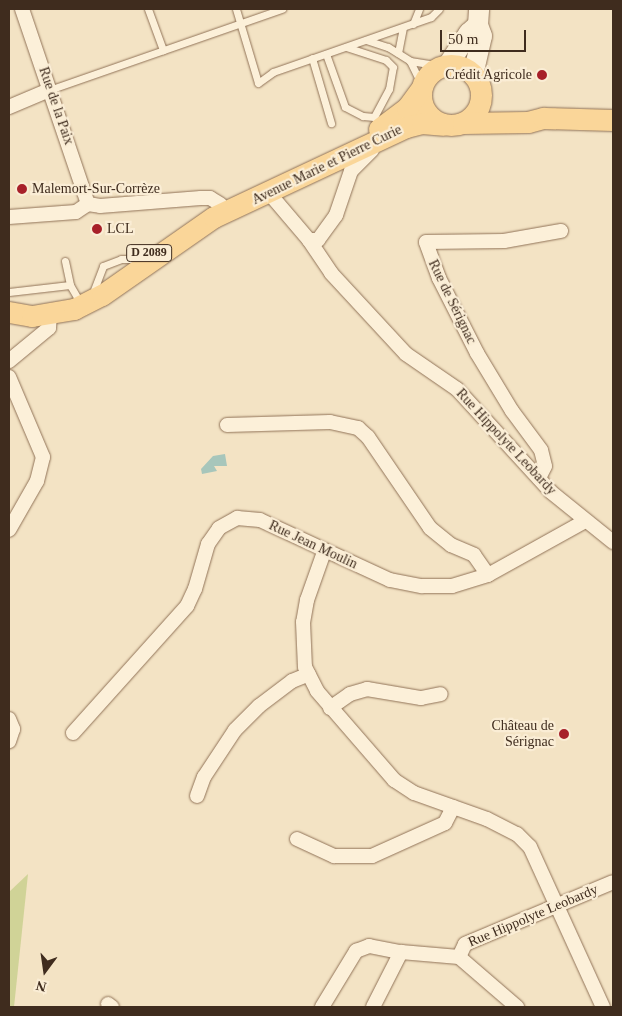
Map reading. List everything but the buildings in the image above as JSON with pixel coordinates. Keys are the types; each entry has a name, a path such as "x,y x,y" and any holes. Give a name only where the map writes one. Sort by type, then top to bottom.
{"main road":[{"path":"445,65 461,67 473,75 481,95 476,112 453,124 426,113 422,87 430,74 445,65"},
{"name":"Avenue Marie et Pierre Curie","path":"221,207 285,173 367,136 399,115 422,87"},
{"name":"Avenue Marie et Pierre Curie","path":"481,95 498,106 543,118 613,120"},
{"name":"Avenue Marie et Pierre Curie","path":"221,207 269,193 348,154 379,142 406,127 422,123 528,122 543,118"},
{"name":"D 2089","path":"86,302 98,289 221,207"},
{"name":"D 2089","path":"9,312 32,316 50,315 86,302 221,207"}],"street":[{"name":"Rue de la Paix","path":"22,9 88,204"},
{"path":"445,65 469,33 478,17"},
{"path":"473,75 482,36 478,17"},
{"path":"9,107 50,90"},
{"name":"Rue Hippolyte Leobardy","path":"338,278 323,250 327,230 338,210 351,171 379,142"},
{"name":"Rue Hippolyte Leobardy","path":"269,193 309,240 331,273 338,278 406,354 457,389 539,478 585,521 613,542"},
{"path":"9,217 76,212 88,204 100,206 201,198 210,198 221,207"},
{"path":"309,240 318,240 327,230"},
{"name":"Rue de Sérignac","path":"539,478 545,466 542,450 512,411 477,353 425,246 429,240 504,241 561,231"},
{"path":"9,361 48,328 50,315"},
{"path":"9,377 42,457 36,481 9,530"},
{"path":"227,425 330,422 358,428 368,437 430,528 451,545 474,555 488,576"},
{"name":"Rue Jean Moulin","path":"73,733 187,606 195,589 208,544 219,528 237,518 260,520 324,552 390,580 422,586 452,586 488,576 585,521"},
{"path":"324,552 303,622 302,644 309,674 330,708 394,780 414,793 517,834 530,847 603,1007"},
{"path":"197,796 204,777 235,730 265,701 292,681 309,674"},
{"path":"330,708 350,694 367,689 420,698 441,694"},
{"path":"9,719 13,730 9,741"},
{"path":"297,839 334,856 372,856 445,823 453,807"},
{"name":"Rue Hippolyte Leobardy","path":"459,957 465,944 613,882"},
{"path":"322,1007 356,951 369,946 401,952 459,957 517,1007"},
{"path":"373,1007 401,952"}],"lane":[{"path":"148,9 162,50"},
{"path":"236,9 258,83 273,72 413,24 431,17 439,9"},
{"path":"50,90 282,9"},
{"path":"413,24 419,9"},
{"path":"398,53 403,27"},
{"path":"366,40 398,53 410,61 445,65"},
{"path":"326,54 346,107 363,116 374,117 389,89 392,67 386,60 346,47"},
{"path":"312,58 332,123"},
{"path":"410,61 422,87"},
{"path":"66,261 70,285 86,302"},
{"path":"9,292 70,285"}],"green space":[{"path":"28,874 14,1007 9,1007 9,892"}],"water":[{"path":"225,454 227,466 214,466 217,471 202,474 201,469 213,456"}],"place":[{"name":"Crédit Agricole","path":"542,75"},
{"name":"Malemort-Sur-Corrèze","path":"22,189"},
{"name":"LCL","path":"97,229"},
{"name":"Château de Sérignac","path":"564,734"}]}
